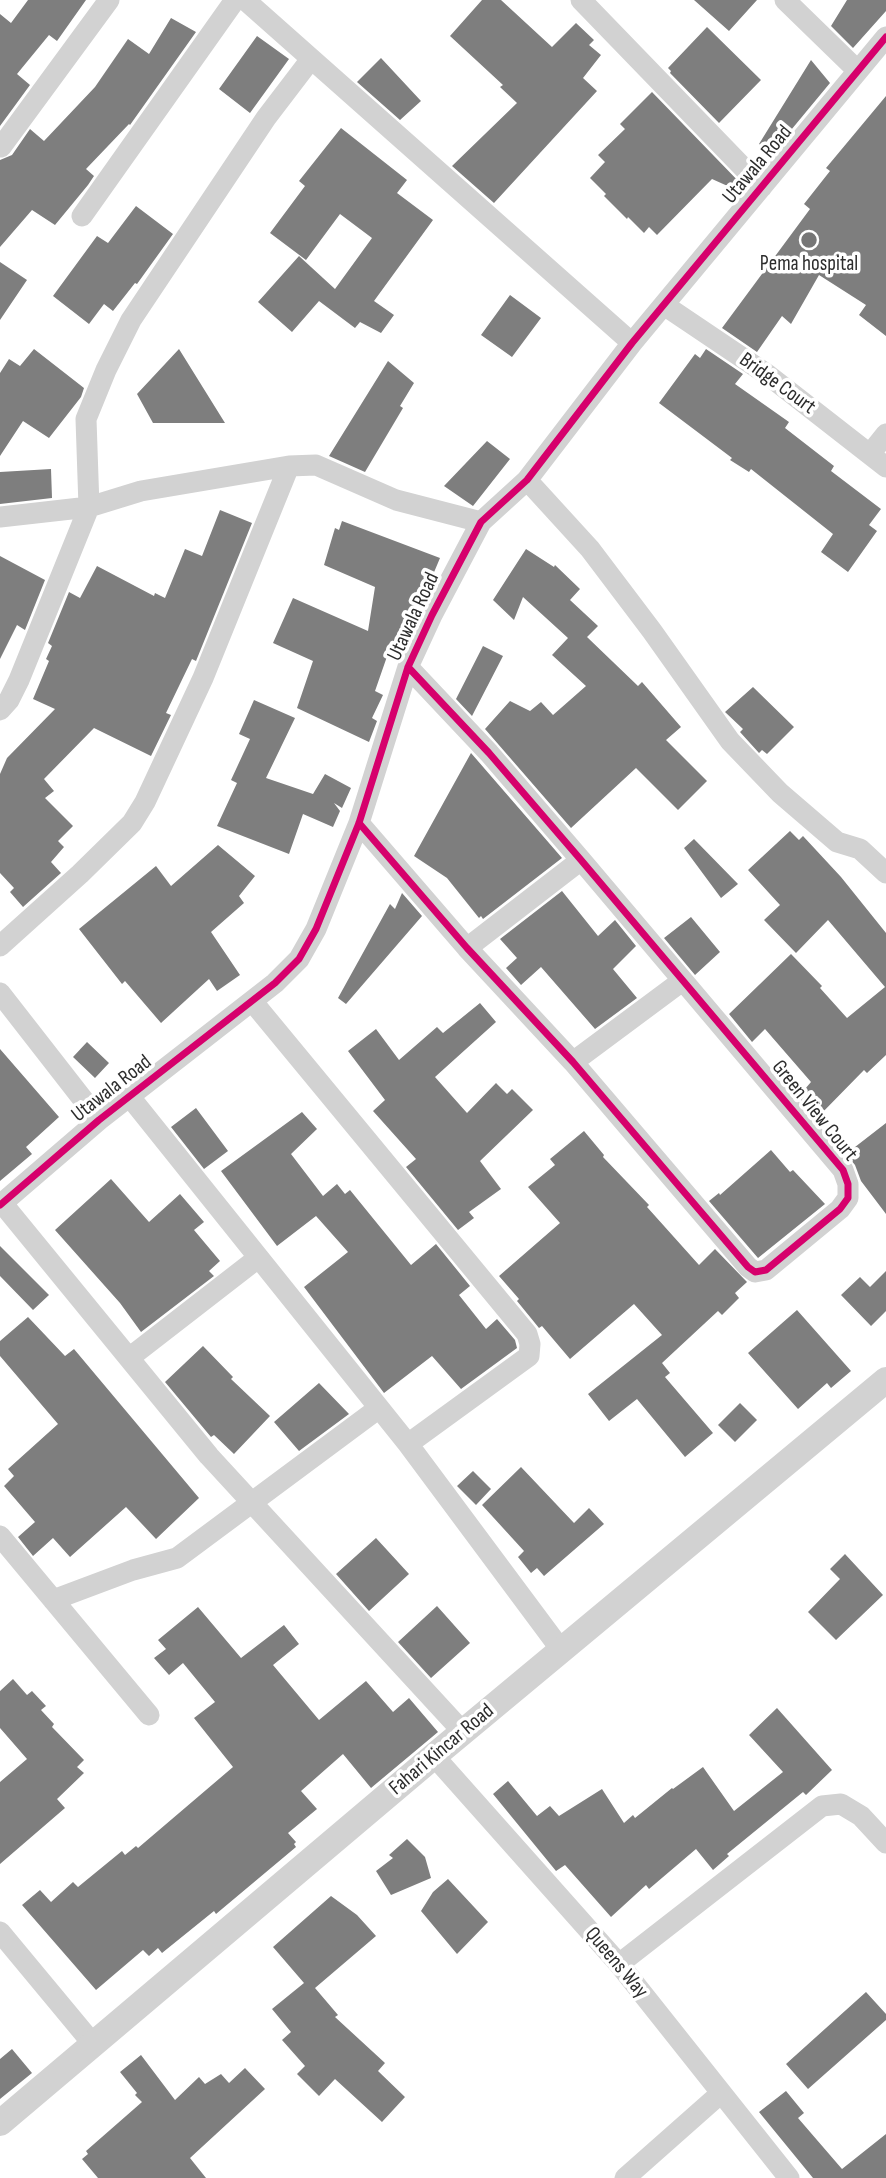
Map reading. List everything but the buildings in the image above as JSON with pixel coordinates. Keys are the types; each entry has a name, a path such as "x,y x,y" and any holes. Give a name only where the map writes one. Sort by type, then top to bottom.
{"street":[{"path":"1,147 109,0"},
{"path":"82,216 235,0"},
{"path":"244,0 632,344"},
{"path":"581,0 762,187"},
{"path":"785,0 858,71"},
{"name":"Utawala Road","path":"1,1204 99,1120 275,983 299,959 316,929 359,824 408,667 481,522 527,480 632,344 886,37"},
{"path":"0,710 9,700 19,680 89,507 86,419 106,370 131,320 266,118 311,59"},
{"name":"Bridge Court","path":"664,305 768,375 878,461"},
{"path":"878,461 886,433"},
{"path":"0,517 89,507 141,491 289,466 316,465 396,500 481,522"},
{"path":"0,946 132,823 145,802 203,678 289,466"},
{"path":"527,480 590,549 653,631 730,741 780,793 836,842 860,849 886,873"},
{"name":"Green View Court","path":"359,824 467,948 573,1062 755,1272 766,1270 840,1209 848,1198 848,1184 843,1170 581,860 488,753 408,667"},
{"path":"467,948 581,860"},
{"path":"573,1062 682,981"},
{"path":"0,993 99,1120"},
{"path":"252,1001 527,1334 529,1356 408,1444"},
{"path":"130,1097 408,1444 562,1651"},
{"path":"1,1204 209,1456 463,1732"},
{"path":"129,1358 258,1258"},
{"name":"Fahari Kincar Road","path":"0,2123 434,1756 886,1380"},
{"path":"53,1600 133,1570 177,1558 379,1408"},
{"path":"0,1536 149,1715"},
{"name":"Queens Way","path":"434,1756 619,1964 789,2178"},
{"path":"619,1964 822,1806 841,1804 861,1816 886,1843"},
{"path":"0,1932 93,2043"},
{"path":"625,2178 720,2094"}],"cycle path":[{"path":"0,1205 99,1120 275,983 299,959 316,929 359,823 408,667 481,522 527,480 632,343 886,37"},
{"path":"359,823 467,948 573,1062 748,1267 755,1272 766,1270 840,1209 848,1198 848,1184 843,1170 489,753 408,667"}],"place":[{"name":"Pema hospital","path":"809,240"}]}
